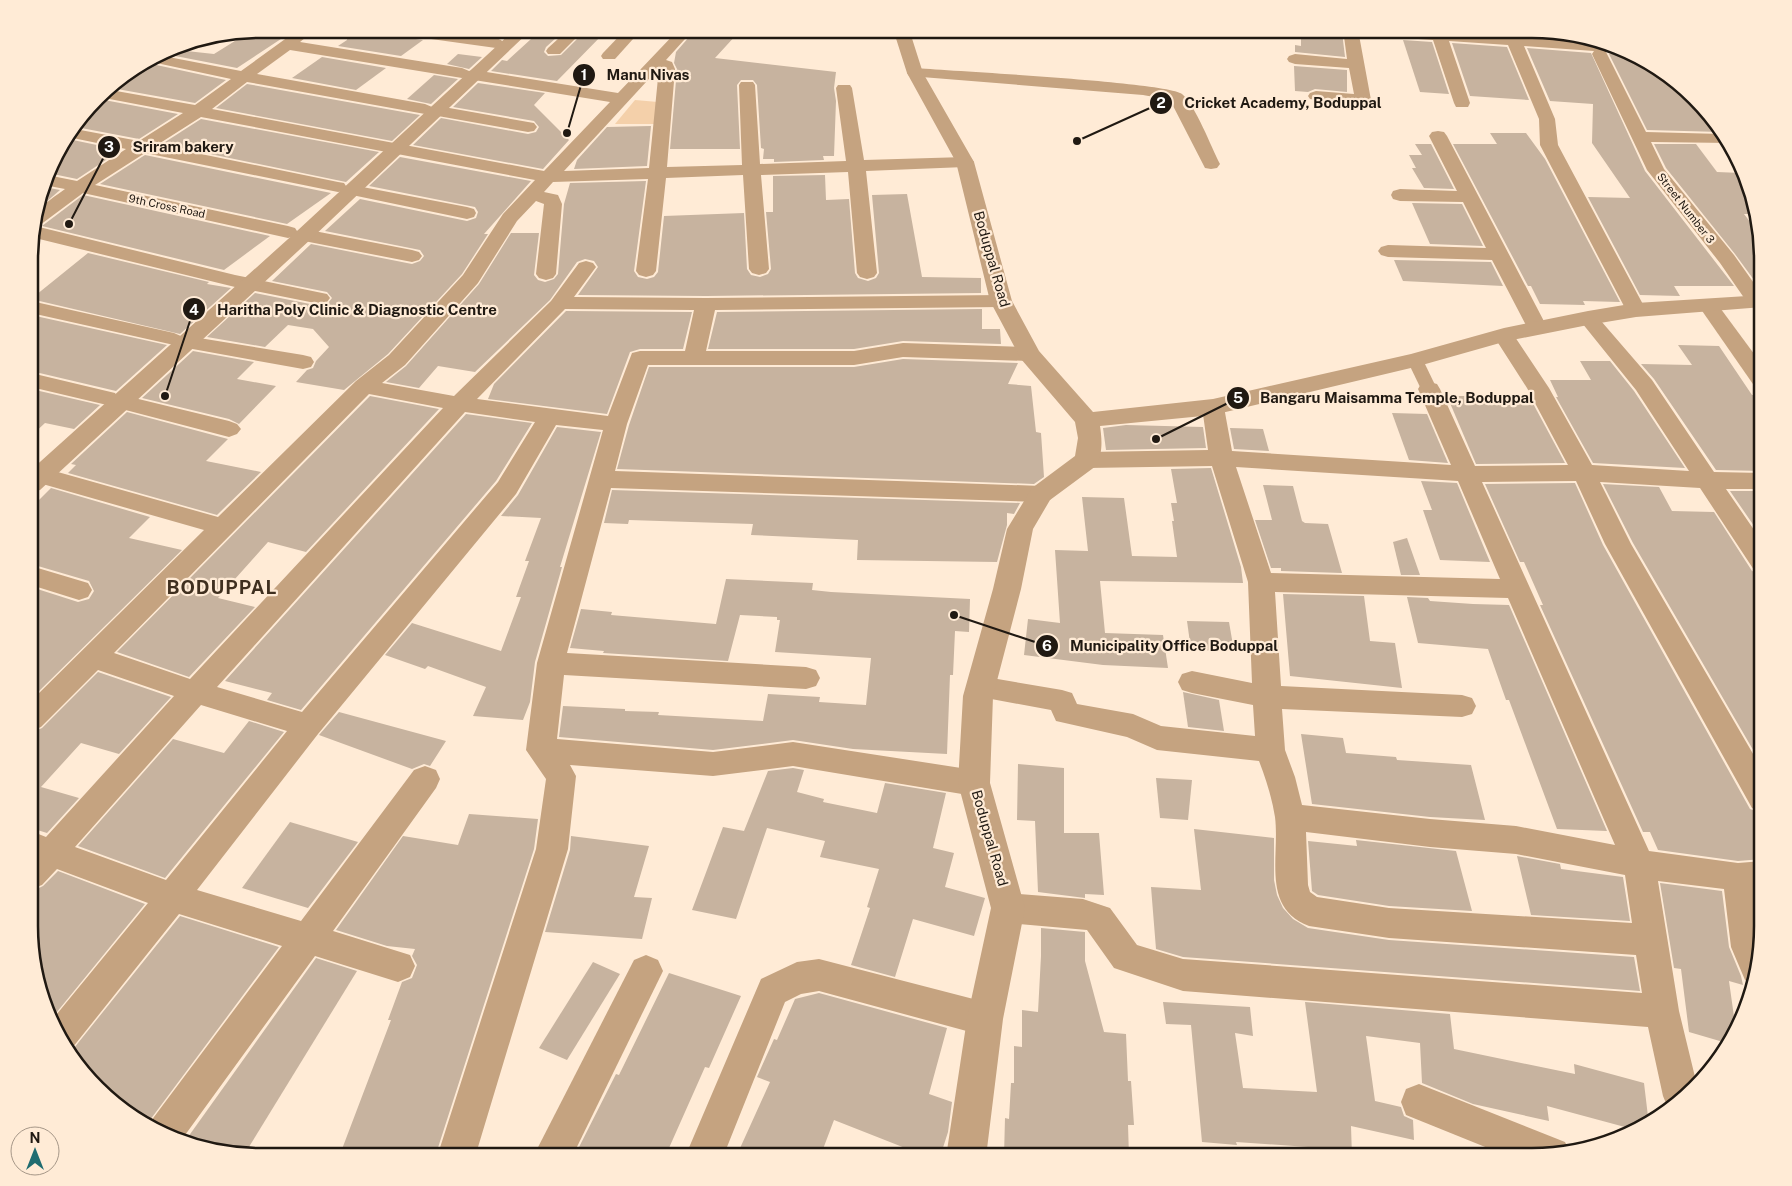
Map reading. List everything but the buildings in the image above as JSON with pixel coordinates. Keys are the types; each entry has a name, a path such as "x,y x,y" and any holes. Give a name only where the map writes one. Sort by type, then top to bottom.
{"street":[{"path":"42,215 141,147 198,111 245,78 296,38"},
{"path":"460,38 496,43"},
{"path":"38,471 431,110 501,38"},
{"path":"468,74 513,38"},
{"path":"554,51 568,38"},
{"path":"609,56 626,38"},
{"path":"38,712 364,386 396,360 471,279 510,218 679,38"},
{"name":"Boduppal Road","path":"904,38 915,73 965,162 1001,301 1029,354 1087,420"},
{"path":"1316,96 1363,100 1351,38"},
{"path":"1441,38 1462,102"},
{"path":"1512,38 1547,119 1549,145 1636,310"},
{"path":"1534,38 1591,45"},
{"path":"287,45 623,99"},
{"name":"Street Number 3","path":"1596,47 1656,170 1754,293"},
{"path":"1295,59 1355,64"},
{"path":"161,60 245,78 528,127"},
{"path":"646,271 668,69 666,65 655,63"},
{"path":"915,73 1143,90 1175,96 1181,103 1211,164"},
{"path":"748,85 751,168 759,269"},
{"path":"844,88 856,165 867,273"},
{"path":"111,95 548,178 751,168 965,162"},
{"path":"76,134 467,213"},
{"path":"1438,136 1536,328"},
{"path":"1640,137 1719,139"},
{"name":"9th Cross Road","path":"52,181 412,256"},
{"path":"531,195 551,199 553,204 546,274"},
{"path":"1400,195 1468,197"},
{"path":"39,233 242,282 320,298"},
{"path":"1388,251 1498,254"},
{"path":"398,966 172,897 42,848 195,692 458,405 558,304 586,267"},
{"path":"558,304 1001,301"},
{"path":"1754,301 1636,310 1588,318 1504,335 1414,360 1213,408 1087,420 1090,438 1087,460 1221,458 1467,474 1584,473 1754,481"},
{"path":"694,358 706,304"},
{"path":"1708,305 1754,369"},
{"path":"38,308 181,341 303,362"},
{"path":"1588,318 1644,385 1754,550"},
{"path":"1504,335 1538,388 1584,473 1618,544 1754,783"},
{"path":"459,1148 552,849 562,776 542,750 550,663 616,424 640,358 854,358 903,350 1029,354"},
{"path":"1414,360 1430,389 1516,589 1639,864 1662,1012 1680,1092"},
{"path":"38,382 229,430"},
{"path":"364,386 458,405 549,418 616,424"},
{"path":"1213,408 1221,458 1261,582 1270,750 1280,777 1290,817 1292,885 1296,900 1309,911 1389,923 1650,940"},
{"path":"64,1032 308,726 507,488 549,418"},
{"name":"Boduppal Road","path":"967,1148 985,1019 1008,908 974,783 978,696 1007,589 1020,529 1041,494 1087,460"},
{"path":"38,476 223,527"},
{"path":"600,479 1041,494"},
{"path":"38,577 79,590"},
{"path":"1261,582 1516,589"},
{"path":"93,657 195,692 308,726"},
{"path":"550,663 806,678"},
{"path":"1192,682 1268,697 1462,706"},
{"path":"980,687 1062,702 1066,713 1133,726 1157,738 1270,750"},
{"path":"542,750 713,764 793,754 974,783"},
{"path":"168,1129 425,779"},
{"path":"1290,817 1430,833 1516,840 1639,864 1750,876 1748,947 1752,958"},
{"path":"1008,908 1083,914 1098,919 1126,957 1183,975 1662,1012"},
{"path":"557,1148 646,971"},
{"path":"708,1148 774,990 797,978 819,975 985,1019"},
{"path":"1419,1102 1534,1148"}],"shaded area":[{"path":"635,100 658,102 655,124 615,124"}],"place":[{"name":"Manu Nivas","path":"567,133"},
{"name":"Cricket Academy, Boduppal","path":"1077,141"},
{"name":"Sriram bakery","path":"69,224"},
{"name":"Haritha Poly Clinic & Diagnostic Centre","path":"165,396"},
{"name":"Bangaru Maisamma Temple, Boduppal","path":"1156,439"},
{"name":"Municipality Office Boduppal","path":"954,615"}],"district":[{"name":"BODUPPAL","path":"222,587"}]}
